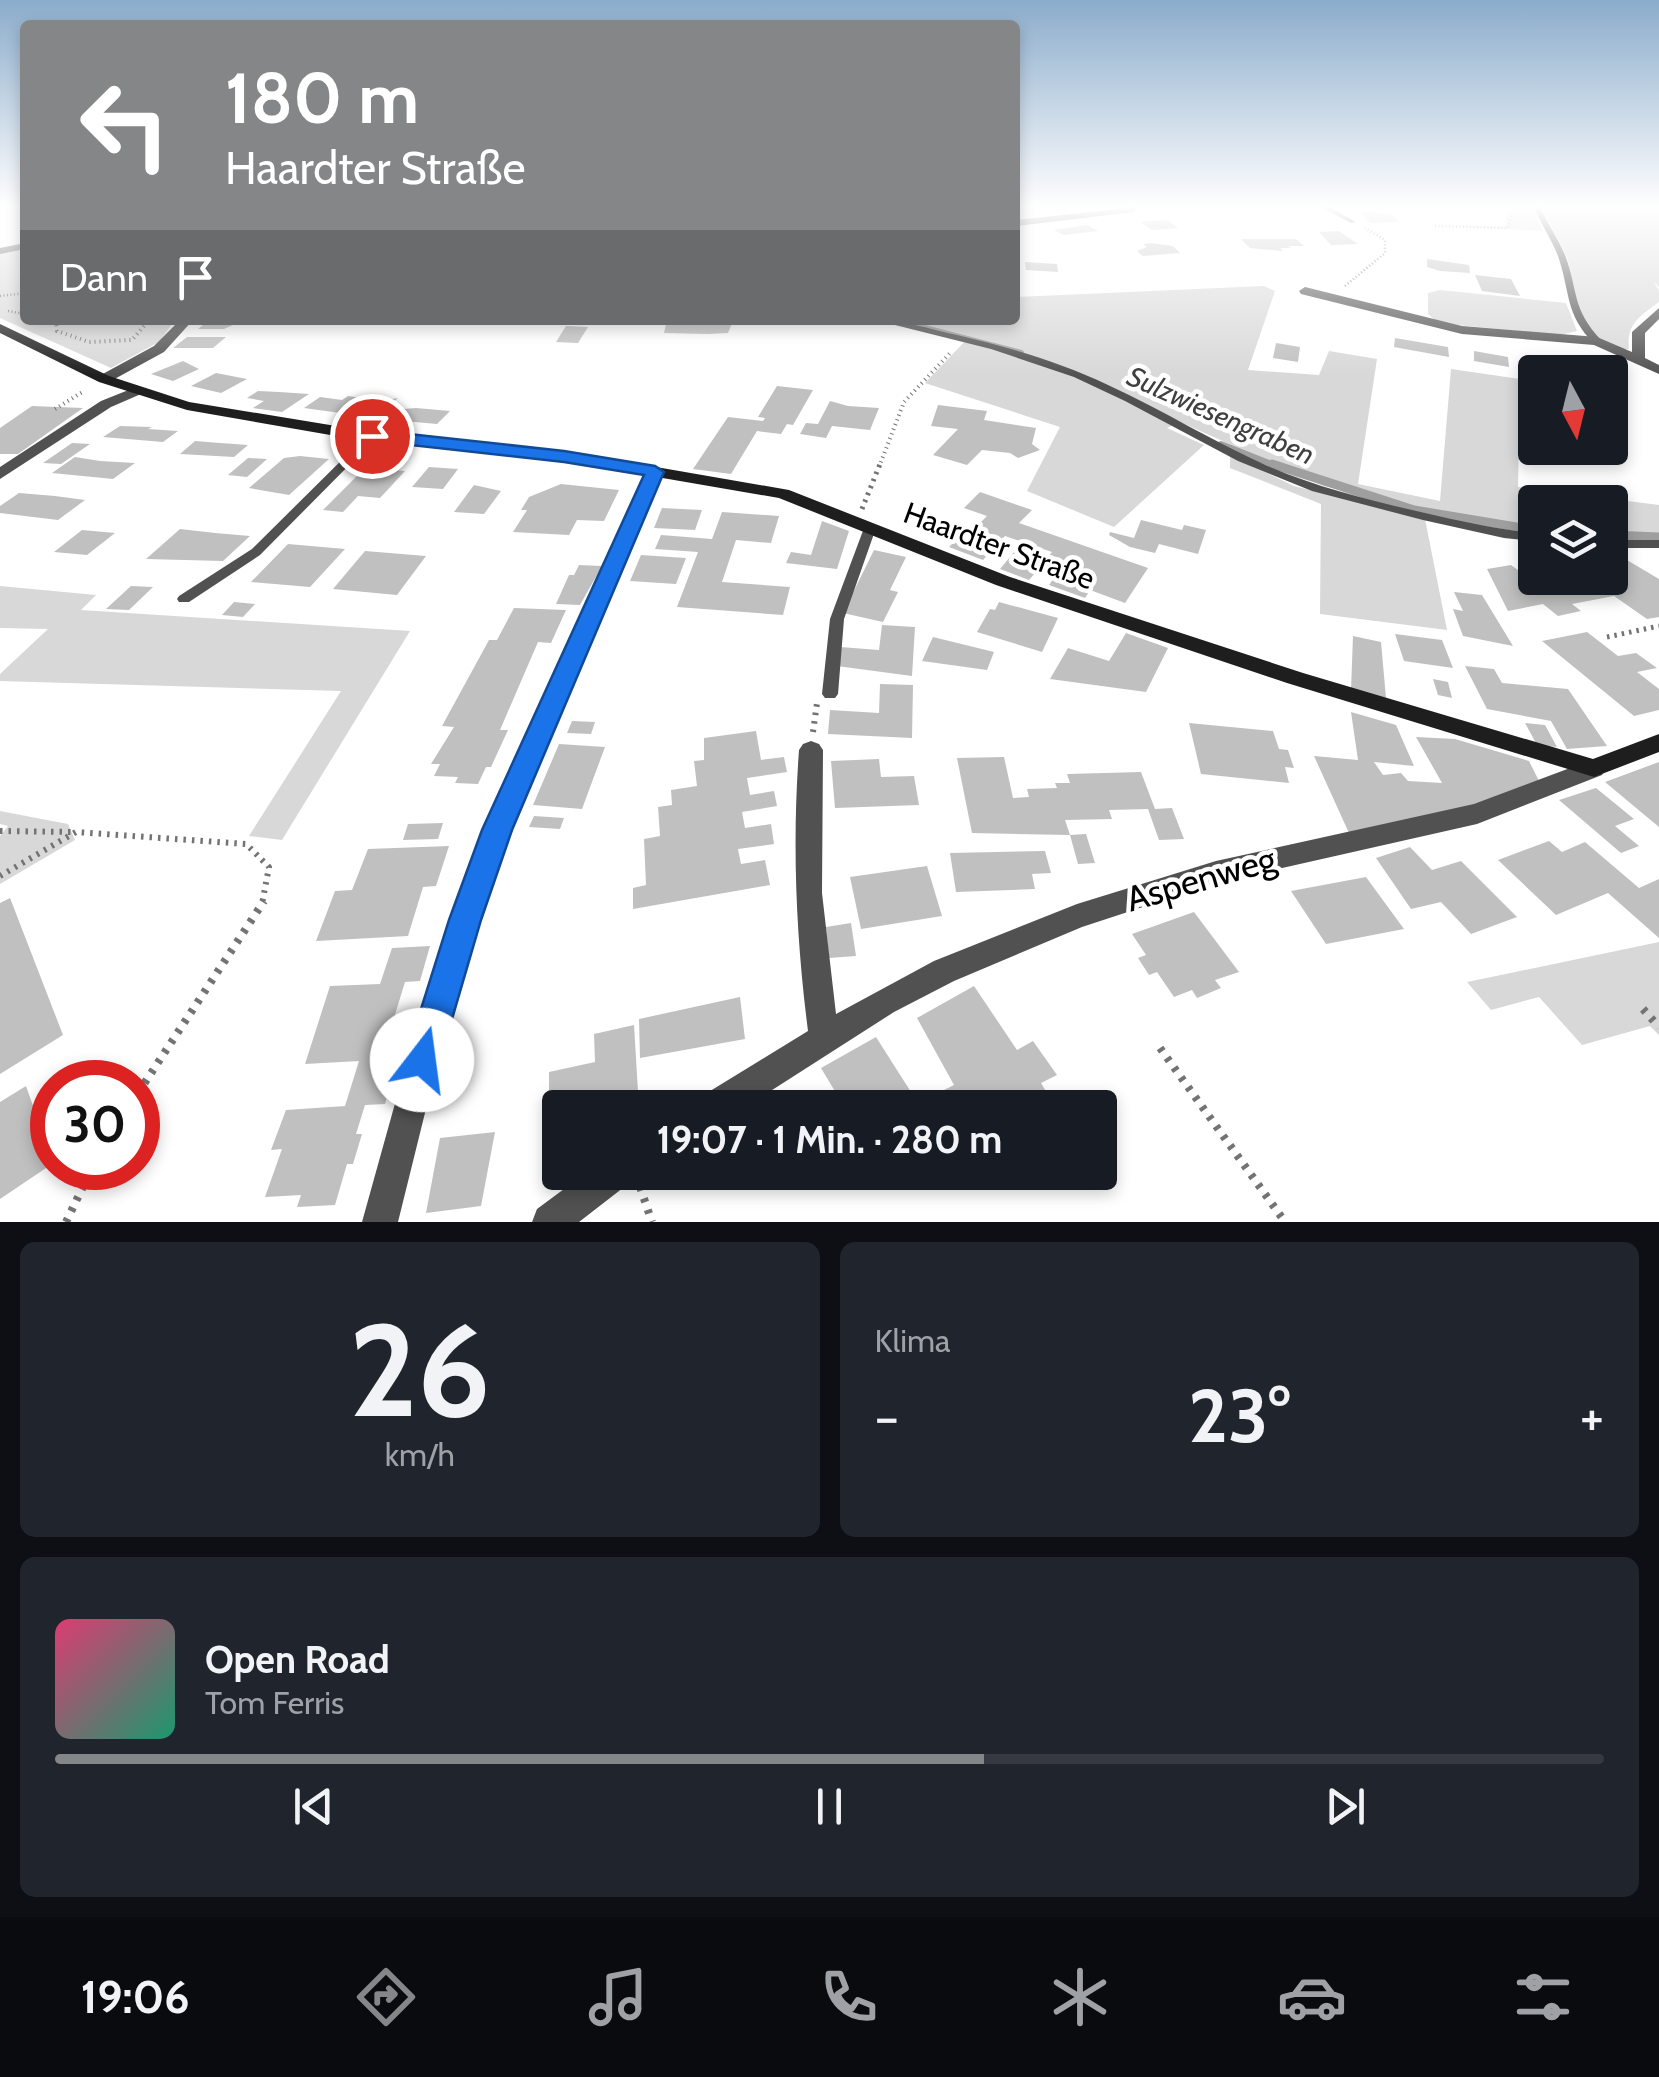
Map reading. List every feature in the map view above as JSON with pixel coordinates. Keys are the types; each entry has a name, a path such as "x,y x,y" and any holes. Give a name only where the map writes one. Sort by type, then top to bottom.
{"street":[{"path":"1305,291 1462,330 1597,341 1659,370"},
{"path":"1636,359 1640,357 1638,332 1659,312"},
{"path":"100,381 159,349 182,325"},
{"name":"Haardter Straße","path":"0,328 100,381 209,411 372,436 564,456 783,494 1002,581 1295,678 1594,768"},
{"path":"0,474 106,404 136,391"},
{"path":"380,1222 431,1028 497,830 655,472"},
{"path":"1594,768 1659,742"},
{"path":"812,750 805,822 808,902 824,1036"},
{"name":"Aspenweg","path":"742,1090 824,1036 944,971 1077,916 1216,872 1478,814 1594,768"},
{"path":"550,1222 592,1190"}],"lane":[{"path":"1563,262 1567,292 1577,317 1597,341"},
{"path":"903,325 1044,362 1103,386 1174,426 1316,489 1518,535"},
{"path":"184,599 256,552 372,436"},
{"path":"830,694 837,618 863,526"},
{"path":"1628,544 1659,544"}],"path":[{"path":"1331,298 1374,262"},
{"path":"56,325 57,331 89,342 132,340 145,325"},
{"path":"863,526 904,402 964,338"},
{"path":"55,410 100,381"},
{"path":"1607,636 1659,626"},
{"path":"0,831 76,832 246,844 269,867 264,901 160,1060"},
{"path":"0,876 76,832"},
{"path":"1643,1010 1659,1027"},
{"path":"1160,1048 1284,1222"},
{"path":"66,1222 81,1190"},
{"path":"642,1190 652,1222"}],"shaded area":[{"path":"0,262 20,262 20,325 171,325 159,342 111,368 0,318"},
{"path":"1568,262 1659,262 1659,287 1653,281 1659,290 1659,302 1632,327 1629,349 1609,345 1592,332 1572,293"},
{"path":"1264,286 1275,291 1248,370 1319,375 1329,351 1377,359 1358,484 1440,501 1451,369 1518,379 1518,530 1478,524 1324,486 1180,422 1167,428 1204,445 1114,527 1027,491 1060,427 925,383 969,337 918,325 1020,325 1020,297"},
{"path":"1440,290 1566,303 1577,331 1560,335 1438,323 1428,314 1428,293"},
{"path":"1230,455 1294,486 1425,519 1447,630 1320,614 1321,504 1230,468"},
{"path":"1628,501 1659,505 1659,540 1628,540"},
{"path":"0,586 96,595 81,610 410,631 282,840 249,836 341,691 0,681 0,674 48,629 0,628"},
{"path":"0,811 68,824 75,840 0,884 0,836 8,826 0,824"},
{"path":"1659,942 1659,1035 1650,1026 1582,1045 1539,997 1491,1010 1467,982"}],"building":[{"path":"1025,262 1057,264 1058,272 1026,270"},
{"path":"1427,262 1448,262 1469,265 1470,273 1440,271 1427,267"},
{"path":"1475,275 1511,279 1520,296 1482,291"},
{"path":"203,325 233,325 224,329 198,329"},
{"path":"666,325 731,325 728,333 664,333"},
{"path":"566,326 588,327 578,343 556,342"},
{"path":"187,337 226,337 213,348 173,348"},
{"path":"1395,338 1448,347 1449,357 1394,347"},
{"path":"1276,343 1300,347 1298,362 1273,358"},
{"path":"1474,351 1508,357 1509,367 1474,361"},
{"path":"183,361 199,369 173,381 151,374"},
{"path":"216,373 247,379 221,393 191,386"},
{"path":"777,386 813,390 793,425 787,424 781,434 757,431 731,474 693,469 728,417 763,421 765,418 758,417"},
{"path":"258,391 309,394 282,412 253,408 264,401 247,398"},
{"path":"348,396 383,401 398,398 384,409 374,407 362,416 304,408 320,397 342,400"},
{"path":"830,401 879,408 870,430 832,426 826,438 800,434 806,423 818,424"},
{"path":"938,405 987,411 984,420 1036,428 1032,444 1040,450 1018,458 1010,453 982,450 967,465 933,455 958,429 931,426"},
{"path":"32,406 83,408 18,454 0,454 0,428"},
{"path":"404,409 450,411 437,424 393,420"},
{"path":"120,426 178,431 163,442 103,437"},
{"path":"195,441 248,445 234,457 180,454"},
{"path":"72,443 90,444 61,464 43,463"},
{"path":"75,457 135,463 113,479 52,473"},
{"path":"248,458 267,459 247,477 228,475"},
{"path":"284,458 329,459 289,495 249,488"},
{"path":"429,467 458,469 443,489 412,487"},
{"path":"365,468 405,471 380,498 358,496 343,512 323,510"},
{"path":"561,484 619,490 604,521 577,520 569,535 513,532 527,510 521,510 529,497"},
{"path":"474,485 501,491 484,514 454,512"},
{"path":"980,492 1032,510 1019,523 1148,568 1125,603 1090,590 1085,598 1049,585 1060,570 1043,564 1029,580 1000,569 1015,551 1044,562 1052,552 1005,536 983,560 949,547 987,516 964,508"},
{"path":"19,493 85,500 58,520 0,513 0,506"},
{"path":"662,508 702,510 695,530 654,528"},
{"path":"722,512 779,516 771,543 736,540 722,582 790,587 783,615 677,607 698,552 655,549 661,535 712,539"},
{"path":"1141,520 1182,530 1184,525 1206,530 1198,554 1159,544 1155,553 1130,547 1109,535 1110,532 1134,538"},
{"path":"822,521 849,531 837,569 786,563 791,552 811,555"},
{"path":"180,529 250,536 223,561 146,559"},
{"path":"82,530 115,533 87,555 54,552"},
{"path":"288,544 345,549 310,587 251,582"},
{"path":"874,550 906,557 890,590 898,592 883,622 843,613"},
{"path":"365,551 426,556 397,595 333,589"},
{"path":"641,555 686,558 676,584 630,581"},
{"path":"1628,561 1659,579 1659,617 1647,619 1614,596 1572,604 1581,611 1558,616 1543,604 1508,611 1487,569 1511,565 1518,570 1518,595 1628,595"},
{"path":"579,565 602,566 580,605 556,604 569,575 574,575"},
{"path":"131,586 153,587 129,610 106,609"},
{"path":"1454,592 1482,595 1513,646 1463,636 1453,609 1463,611"},
{"path":"234,602 255,604 243,617 222,615"},
{"path":"999,602 1058,618 1042,652 977,632 990,609 995,610"},
{"path":"514,608 566,610 551,643 538,642 500,730 508,730 491,767 486,767 478,784 455,783 458,777 434,776 440,764 431,764 454,727 442,726 489,640 497,640"},
{"path":"882,625 915,627 912,676 837,666 840,647 879,650"},
{"path":"1587,632 1618,656 1636,653 1657,668 1637,672 1659,689 1659,710 1634,716 1542,641"},
{"path":"1126,633 1168,648 1146,692 1050,679 1068,648 1109,661"},
{"path":"1395,634 1442,640 1453,668 1404,661"},
{"path":"1353,636 1381,642 1386,698 1351,690"},
{"path":"933,637 994,652 987,670 922,661"},
{"path":"1465,666 1494,669 1502,683 1568,689 1607,746 1567,749 1551,721 1487,709"},
{"path":"1433,679 1448,682 1452,698 1438,695"},
{"path":"880,684 913,685 912,738 828,734 830,710 879,713"},
{"path":"1351,712 1396,725 1414,766 1374,762 1383,775 1401,773 1408,781 1442,783 1416,737 1455,739 1529,761 1540,783 1462,810 1349,833 1314,756 1358,760"},
{"path":"572,721 595,722 591,734 567,733"},
{"path":"1189,723 1273,731 1279,749 1288,750 1294,768 1285,767 1289,783 1201,774"},
{"path":"1525,723 1545,725 1557,747 1537,745"},
{"path":"756,731 761,760 784,757 787,772 747,778 750,795 774,791 777,806 742,812 745,828 771,824 774,844 738,849 741,864 765,860 770,885 633,909 633,888 646,885 644,839 660,836 658,807 672,805 671,790 697,786 694,761 704,760 704,738"},
{"path":"559,744 605,747 582,809 533,805"},
{"path":"1004,757 1013,798 1029,797 1027,789 1057,788 1055,783 1070,783 1067,774 1141,772 1155,809 1172,808 1184,839 1159,840 1148,809 1109,810 1112,819 1065,820 1070,835 972,833 957,758"},
{"path":"879,759 881,777 914,776 919,805 835,808 831,761"},
{"path":"1659,762 1659,827 1605,782"},
{"path":"1596,788 1634,819 1615,826 1639,846 1621,853 1559,800"},
{"path":"534,816 564,818 560,829 529,827"},
{"path":"443,823 438,839 403,840 408,824"},
{"path":"1086,834 1095,863 1078,864 1070,835"},
{"path":"1549,841 1562,852 1585,842 1639,888 1659,879 1659,938 1608,893 1556,915 1498,860"},
{"path":"449,846 436,886 423,887 408,936 316,941 335,891 352,890 368,849"},
{"path":"1410,847 1432,870 1461,861 1517,917 1471,934 1441,902 1411,909 1376,858"},
{"path":"1045,851 1051,873 1032,874 1035,889 956,892 950,853"},
{"path":"927,866 942,916 861,929 850,877"},
{"path":"1366,877 1404,929 1326,944 1291,891"},
{"path":"10,898 63,1035 0,1074 0,903"},
{"path":"1194,912 1239,972 1215,980 1221,988 1197,998 1192,990 1174,997 1157,972 1149,975 1138,958 1146,955 1132,934"},
{"path":"851,923 856,956 829,958 826,927"},
{"path":"430,946 420,981 405,982 381,1060 398,1058 385,1104 365,1105 356,1134 362,1134 353,1164 347,1164 335,1205 297,1207 301,1195 265,1197 282,1149 271,1150 286,1110 345,1106 359,1061 305,1064 330,986 380,984 392,948"},
{"path":"974,986 1017,1050 1033,1041 1057,1075 1041,1083 1045,1090 944,1090 954,1085 917,1018"},
{"path":"740,997 745,1039 640,1058 639,1019"},
{"path":"634,1025 638,1090 549,1090 549,1072 595,1062 594,1034"},
{"path":"876,1037 910,1090 834,1090 821,1068"},
{"path":"26,1086 30,1097 30,1179 0,1199 0,1102"},
{"path":"495,1132 481,1206 426,1213 440,1138"}],"waterway":[{"name":"Sulzwiesengraben","path":"913,325 1021,353"},
{"name":"Sulzwiesengraben","path":"1221,444 1279,467"},
{"name":"Sulzwiesengraben","path":"1272,464 1414,510 1518,527"},
{"name":"Sulzwiesengraben","path":"1628,536 1659,537"}],"route":[{"path":"372,436 564,456 655,472 497,830 422,1060"}]}
